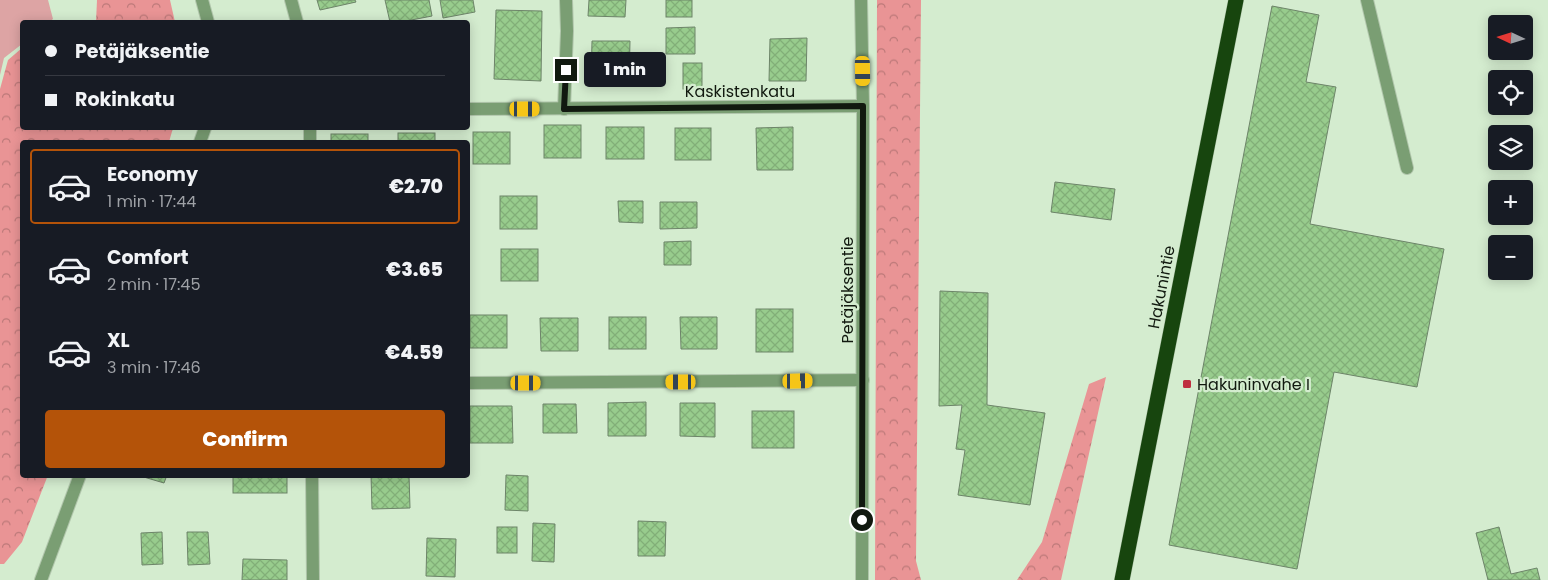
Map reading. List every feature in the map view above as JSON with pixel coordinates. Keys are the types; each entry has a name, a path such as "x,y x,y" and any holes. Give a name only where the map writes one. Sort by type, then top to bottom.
{"highway":[{"name":"Hakunintie","path":"1122,580 1236,0"}],"street":[{"path":"202,0 207,20"},
{"path":"291,0 296,20"},
{"path":"564,109 567,31 566,0"},
{"name":"Petäjäksentie","path":"861,0 863,106 862,580"},
{"path":"1367,0 1407,168"},
{"name":"Kaskistenkatu","path":"470,109 863,106"},
{"path":"470,383 863,380"},
{"path":"40,580 79,478"},
{"path":"312,478 313,580"}],"shaded area":[{"path":"0,0 48,0 53,19 20,20 20,46 4,58 0,75"}],"green space":[{"path":"97,0 170,0 175,20 96,20"},
{"path":"877,0 921,0 916,561 921,580 875,580"},
{"path":"20,50 20,130 172,130 170,140 20,140 20,478 47,478 22,542 4,564 0,564 0,89 8,60"},
{"path":"1106,377 1061,580 1017,580 1042,542 1089,384"}],"building":[{"path":"317,0 355,0 356,2 320,10"},
{"path":"385,0 429,0 432,16 411,20 390,20"},
{"path":"440,0 473,0 475,12 443,18"},
{"path":"589,0 626,0 625,17 588,16"},
{"path":"666,0 692,0 692,17 666,17"},
{"path":"1272,6 1319,15 1306,82 1336,87 1310,224 1444,249 1417,387 1334,372 1297,569 1169,545"},
{"path":"496,10 542,11 541,81 494,79"},
{"path":"695,27 695,54 666,54 666,28"},
{"path":"807,38 806,81 769,81 770,39"},
{"path":"592,41 630,41 629,83 591,83"},
{"path":"683,63 702,63 702,89 683,89"},
{"path":"544,125 581,125 581,158 544,158"},
{"path":"606,127 644,127 644,159 606,159"},
{"path":"793,127 793,170 757,170 756,128"},
{"path":"675,128 711,128 711,160 675,160"},
{"path":"473,132 510,132 510,164 473,164"},
{"path":"398,133 435,133 435,140 398,140"},
{"path":"331,134 368,134 368,140 331,140"},
{"path":"1055,182 1115,189 1111,220 1051,212"},
{"path":"500,196 537,196 537,229 500,229"},
{"path":"618,201 643,201 643,223 619,222"},
{"path":"660,202 697,202 697,228 660,229"},
{"path":"691,241 691,265 664,265 664,242"},
{"path":"501,249 538,249 538,281 501,281"},
{"path":"940,291 988,293 987,405 1045,413 1030,505 958,495 965,450 956,449 962,405 939,406"},
{"path":"756,309 793,309 793,352 756,352"},
{"path":"470,315 507,315 507,348 470,348"},
{"path":"609,317 646,317 646,349 609,349"},
{"path":"680,317 717,317 717,349 681,349"},
{"path":"540,318 578,318 578,351 541,351"},
{"path":"646,402 646,436 608,436 608,403"},
{"path":"680,403 715,403 715,437 680,436"},
{"path":"543,404 576,404 577,433 543,433"},
{"path":"470,406 512,406 513,443 470,443"},
{"path":"752,411 794,411 794,448 752,448"},
{"path":"506,475 528,476 528,511 505,510"},
{"path":"147,478 166,478 164,483"},
{"path":"233,478 287,478 287,493 233,493"},
{"path":"371,478 409,478 410,508 372,509"},
{"path":"638,521 666,522 665,556 638,556"},
{"path":"533,523 555,524 554,562 532,561"},
{"path":"497,527 517,527 517,553 497,553"},
{"path":"1499,527 1511,574 1537,568 1540,580 1488,580 1476,533"},
{"path":"162,532 163,564 142,565 141,533"},
{"path":"187,532 208,532 210,564 188,565"},
{"path":"427,538 456,539 455,577 426,576"},
{"path":"243,559 287,560 287,580 242,580"}],"place":[{"name":"Hakuninvahe I","path":"1187,384"}],"route":[{"path":"566,70 564,109 863,106 862,520"}]}
